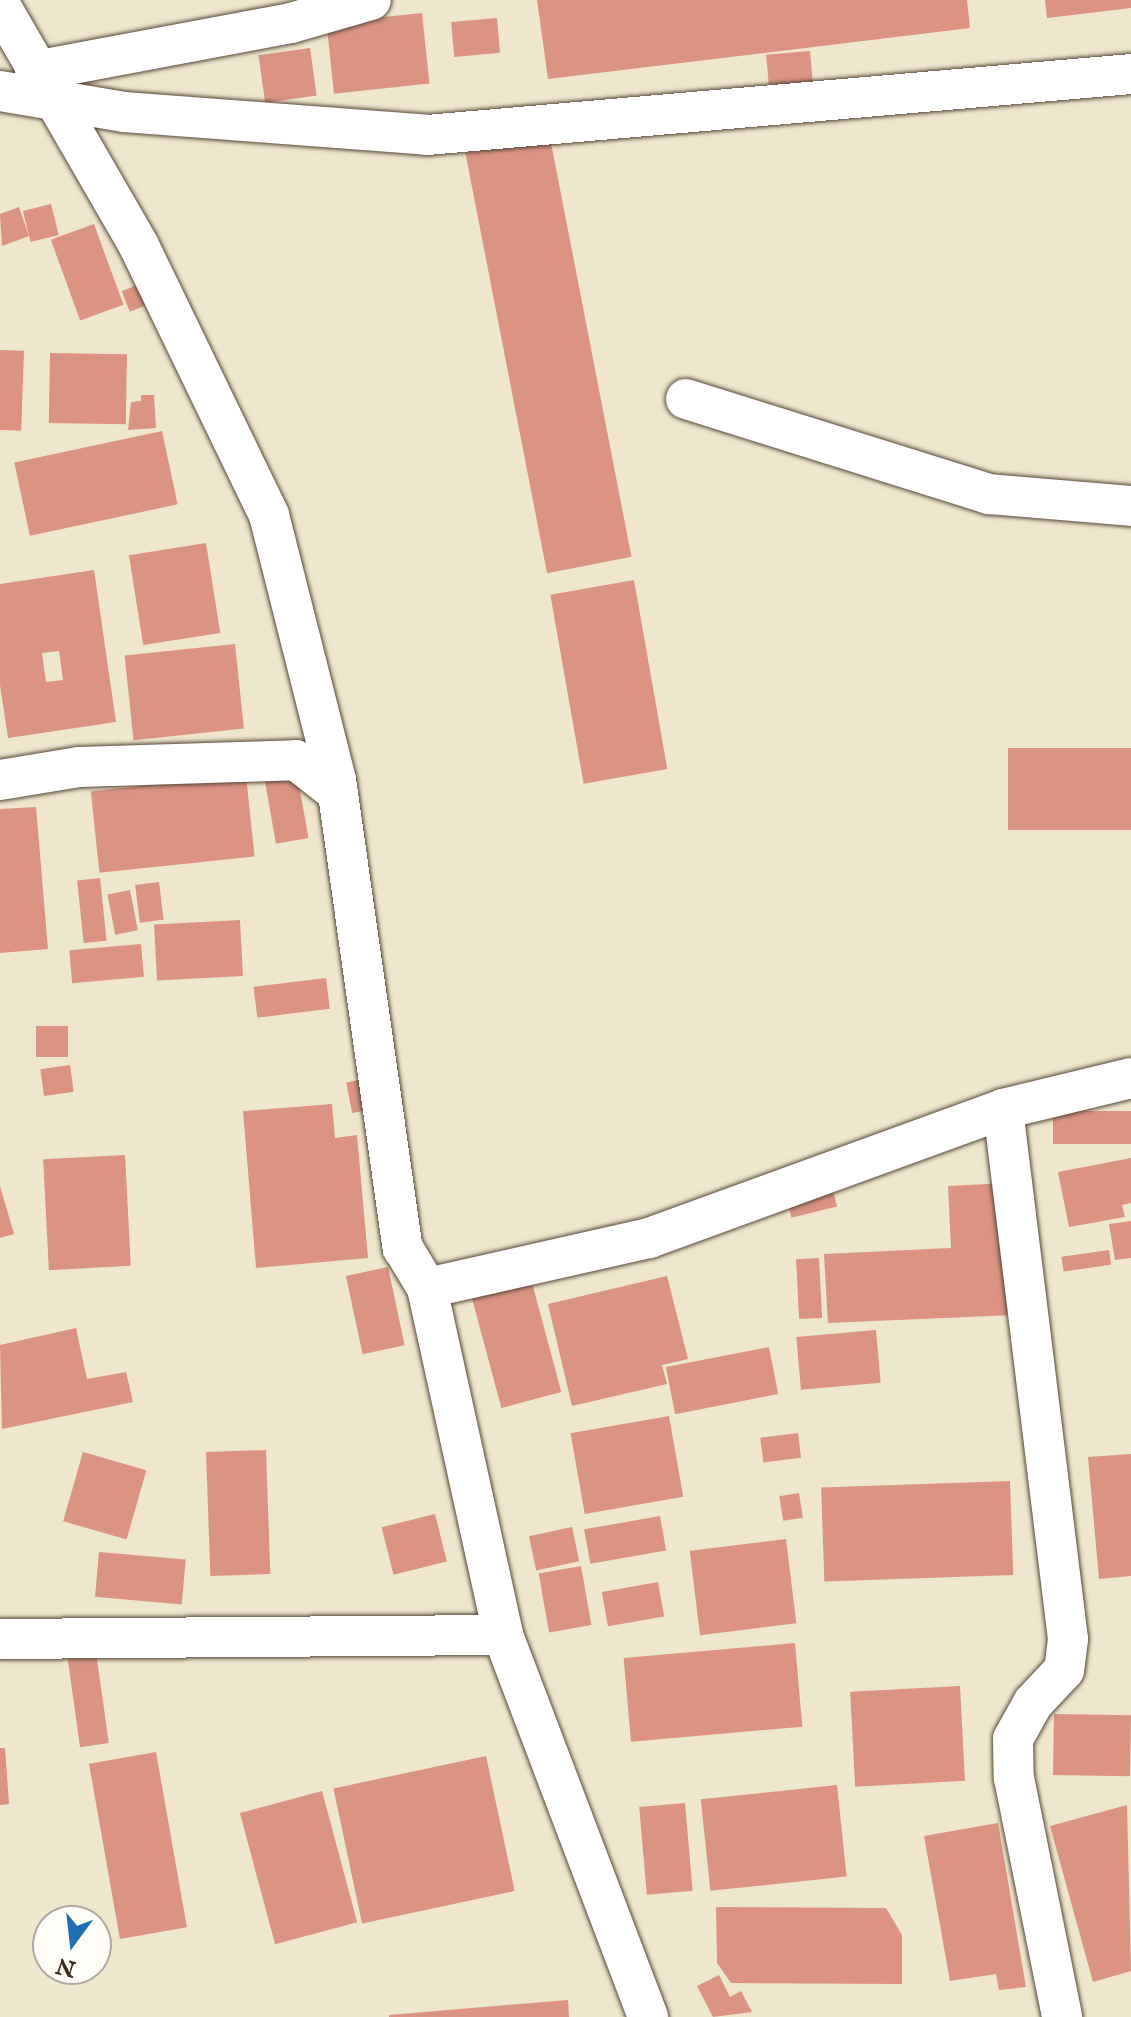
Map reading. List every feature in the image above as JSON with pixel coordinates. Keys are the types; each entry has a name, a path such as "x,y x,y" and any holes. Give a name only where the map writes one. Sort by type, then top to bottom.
{"street":[{"path":"0,91 43,86 371,0"},
{"path":"0,5 43,86 139,246 269,515 338,793 403,1248 427,1288 503,1635 648,2017"},
{"path":"43,86 124,112 427,135 1131,74"},
{"path":"686,399 989,494 1131,506"},
{"path":"0,780 79,767 296,760 338,793"},
{"path":"427,1288 649,1238 1003,1109 1129,1074"},
{"path":"1003,1109 1068,1639 1064,1670 1033,1703 1013,1739 1014,1778 1062,2017"},
{"path":"0,1639 503,1635"}],"building":[{"path":"537,0 967,0 970,28 548,79"},
{"path":"1045,0 1131,0 1131,8 1047,18"},
{"path":"422,13 429,84 334,94 327,23"},
{"path":"497,18 500,53 454,57 451,22"},
{"path":"310,48 317,96 265,103 259,55"},
{"path":"810,51 813,86 769,90 766,55"},
{"path":"546,117 631,557 547,573 462,133"},
{"path":"51,204 59,235 31,242 23,211"},
{"path":"19,207 29,236 2,246 0,214"},
{"path":"94,224 123,305 80,321 51,240"},
{"path":"142,283 150,303 130,312 122,291"},
{"path":"0,350 24,351 21,431 0,430"},
{"path":"50,353 127,354 126,424 49,423"},
{"path":"141,395 154,395 156,428 128,430 131,402 141,401"},
{"path":"162,431 178,504 30,536 14,462"},
{"path":"206,543 220,633 143,645 129,555"},
{"path":"94,570 116,722 8,738 0,685 0,584","holes":["59,651 63,680 46,682 42,653"]},
{"path":"634,580 667,769 584,784 550,595"},
{"path":"235,644 244,729 133,740 125,656"},
{"path":"1008,748 1131,748 1131,830 1008,830"},
{"path":"297,773 308,838 276,844 265,779"},
{"path":"246,775 255,857 99,873 91,791"},
{"path":"36,807 48,949 0,953 0,809"},
{"path":"100,878 107,941 84,943 77,880"},
{"path":"159,882 164,920 140,923 135,885"},
{"path":"130,890 138,930 115,935 107,894"},
{"path":"240,920 243,976 157,980 154,925"},
{"path":"141,944 144,977 72,983 69,950"},
{"path":"326,978 330,1009 257,1018 254,987"},
{"path":"36,1026 68,1026 68,1057 36,1057"},
{"path":"70,1065 74,1092 44,1096 40,1069"},
{"path":"359,1080 365,1110 352,1113 346,1082"},
{"path":"332,1104 335,1138 357,1135 368,1258 256,1268 243,1111"},
{"path":"1053,1111 1131,1111 1131,1144 1053,1144"},
{"path":"125,1155 131,1266 49,1270 43,1159"},
{"path":"1131,1158 1131,1203 1122,1205 1125,1217 1069,1227 1058,1172"},
{"path":"1008,1183 1014,1315 828,1323 824,1254 951,1248 948,1186"},
{"path":"0,1186 14,1234 0,1238"},
{"path":"832,1186 837,1206 791,1218 786,1197"},
{"path":"1131,1221 1131,1258 1115,1260 1109,1224"},
{"path":"1109,1250 1111,1265 1064,1272 1061,1257"},
{"path":"819,1258 822,1318 799,1319 796,1259"},
{"path":"388,1267 405,1345 363,1354 346,1276"},
{"path":"667,1276 688,1359 662,1365 667,1384 572,1406 548,1304"},
{"path":"531,1279 561,1392 501,1408 471,1295"},
{"path":"76,1328 87,1379 126,1372 133,1402 2,1429 0,1345"},
{"path":"876,1330 881,1383 801,1390 796,1337"},
{"path":"769,1347 778,1394 675,1414 666,1367"},
{"path":"669,1416 683,1497 585,1514 571,1433"},
{"path":"798,1433 801,1458 763,1462 760,1438"},
{"path":"266,1450 270,1574 210,1576 206,1452"},
{"path":"83,1452 146,1470 127,1539 63,1521"},
{"path":"1131,1454 1131,1576 1099,1579 1088,1457"},
{"path":"1010,1481 1013,1575 824,1582 821,1488"},
{"path":"799,1493 803,1518 783,1521 779,1496"},
{"path":"435,1514 447,1562 393,1575 382,1527"},
{"path":"660,1516 666,1550 590,1564 584,1529"},
{"path":"572,1527 579,1561 536,1570 529,1536"},
{"path":"786,1539 796,1623 700,1635 690,1551"},
{"path":"99,1552 186,1560 182,1604 95,1597"},
{"path":"581,1566 591,1625 549,1633 539,1573"},
{"path":"658,1582 664,1616 608,1626 602,1592"},
{"path":"795,1643 802,1727 631,1742 624,1658"},
{"path":"96,1652 109,1743 80,1747 67,1656"},
{"path":"960,1686 965,1781 855,1787 850,1692"},
{"path":"1054,1714 1131,1715 1130,1776 1053,1775"},
{"path":"0,1748 5,1748 9,1804 0,1805"},
{"path":"156,1752 187,1927 120,1939 89,1764"},
{"path":"486,1756 515,1891 362,1923 333,1788"},
{"path":"837,1785 847,1876 710,1891 701,1799"},
{"path":"322,1791 357,1922 275,1944 240,1813"},
{"path":"685,1803 693,1891 647,1895 639,1807"},
{"path":"1127,1805 1131,1971 1093,1982 1050,1826"},
{"path":"998,1823 1026,1987 999,1990 996,1974 950,1981 924,1836"},
{"path":"716,1907 886,1908 902,1935 902,1984 731,1983 717,1963"},
{"path":"719,1975 730,1997 741,1991 752,2012 713,2017 697,1986"},
{"path":"568,2000 569,2017 389,2017 389,2015"}]}
